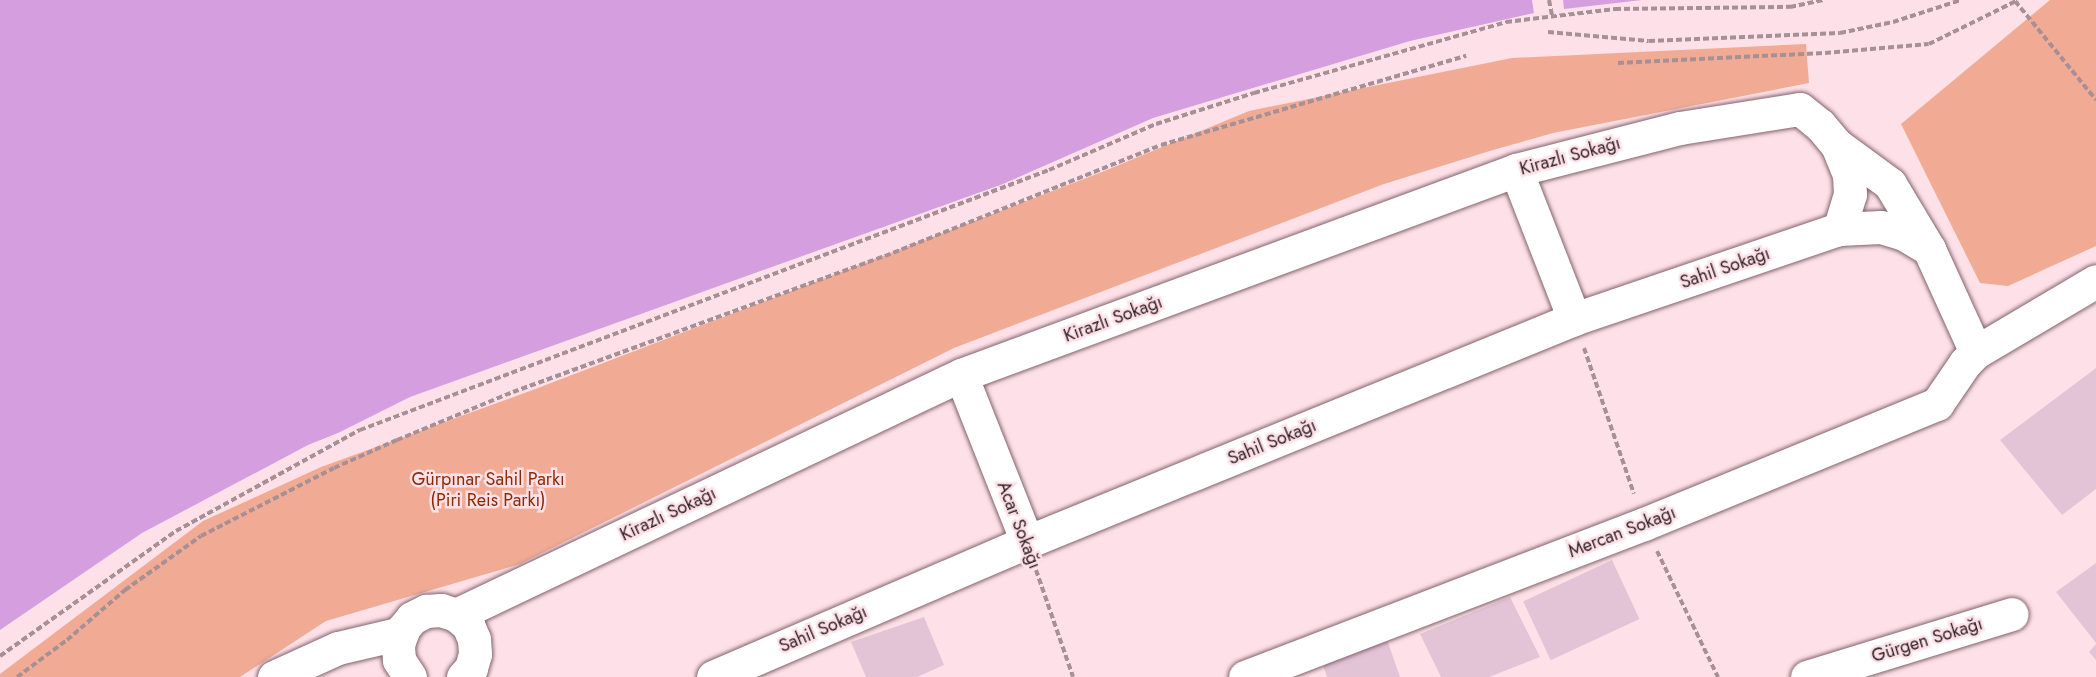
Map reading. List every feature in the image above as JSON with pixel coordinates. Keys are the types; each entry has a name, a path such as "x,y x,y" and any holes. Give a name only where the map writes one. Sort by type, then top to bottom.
{"street":[{"name":"Kirazlı Sokağı","path":"456,615 961,375 1516,170 1680,128 1800,109 1820,125 1837,145"},
{"path":"1837,145 1849,175 1850,194 1839,229"},
{"path":"1837,145 1890,184 1929,249 1976,352"},
{"path":"1516,170 1574,319"},
{"name":"Sahil Sokağı","path":"712,677 1027,542 1574,319 1839,229 1881,227 1904,234 1929,249"},
{"name":"Mercan Sokağı","path":"1245,677 1644,524 1937,404 1965,363 1976,352 2096,281"},
{"name":"Acar Sokağı","path":"961,375 1027,542"},
{"path":"410,677 399,660 398,645 402,633 412,618 426,611 441,610 456,615 468,625 474,639 475,654 469,676"},
{"name":"Gürgen Sokağı","path":"1806,677 2012,614"},
{"path":"274,677 338,648 402,633"}],"path":[{"path":"1549,0 1552,16"},
{"path":"0,656 176,531 360,430 1049,171 1156,124 1254,93 1506,21 1615,9 1790,7 1822,0"},
{"path":"1548,32 1649,41 1839,33 1893,22 1961,0"},
{"path":"1618,63 1929,44 2016,0 2096,100"},
{"path":"18,677 67,640 125,590 201,536 334,468 397,440 513,392 885,256 1161,146 1466,56"},
{"name":"Acar Sokağı","path":"1027,542 1073,677"}],"green space":[{"path":"2050,0 2096,0 2096,246 2008,286 1980,283 1901,124"},
{"name":"Gürpınar Sahil Parkı (Piri Reis Parkı)","path":"1806,44 1809,83 1553,133 1493,150 1384,184 954,348 520,564 326,621 240,677 0,677 0,674 203,521 321,467 530,391 1102,172 1249,111 1512,58"}],"shaded area":[{"path":"0,0 1532,0 1534,13 1410,41 1153,118 1003,184 410,397 338,433 308,445 142,533 0,630"},
{"path":"1563,0 1642,0 1564,9"}],"building":[{"path":"2096,368 2096,489 2062,515 2000,440"},
{"path":"1612,560 1639,619 1551,660 1523,601"},
{"path":"2096,563 2096,643 2056,592"},
{"path":"1510,597 1540,657 1489,677 1441,677 1420,634"},
{"path":"924,617 944,665 917,677 866,677 851,642"},
{"path":"1384,631 1400,677 1327,677 1319,653"},
{"path":"2096,644 2096,660 2089,652"}]}
